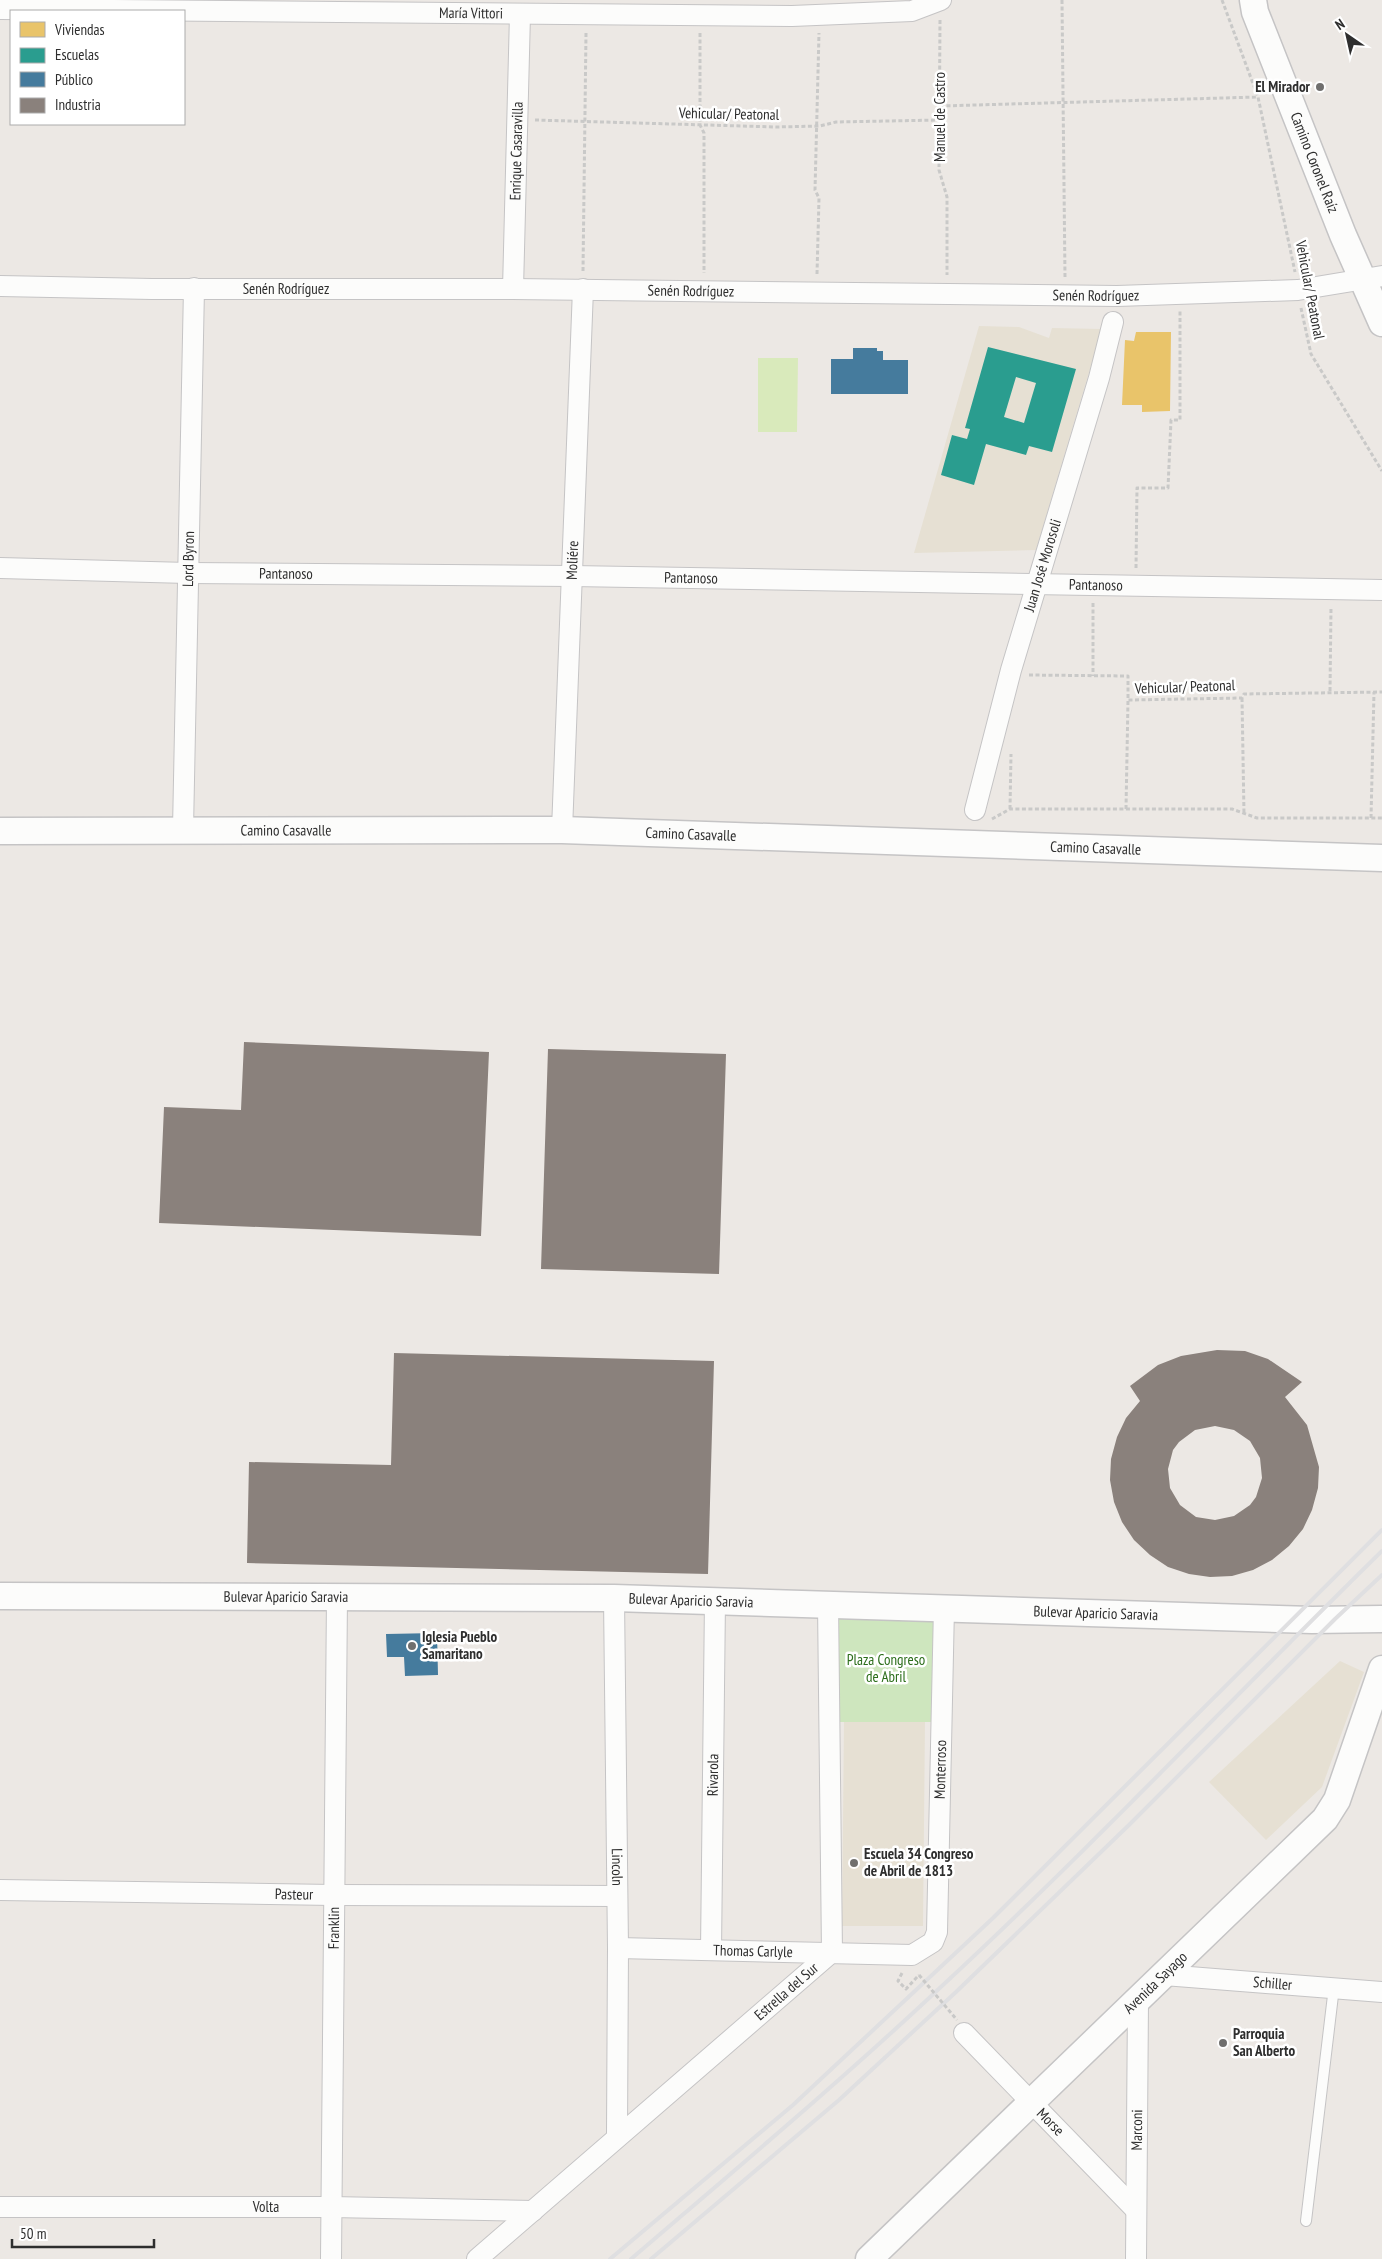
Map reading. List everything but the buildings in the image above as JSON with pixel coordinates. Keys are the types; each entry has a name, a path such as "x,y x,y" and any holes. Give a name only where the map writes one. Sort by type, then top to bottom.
{"street":[{"name":"María Vittori","path":"0,9 508,9 587,14 819,15 912,11 940,0"},
{"name":"Camino Coronel Raíz","path":"1253,0 1255,12 1336,217 1373,278 1382,323"},
{"name":"Enrique Casaravilla","path":"508,9 517,120 513,288"},
{"name":"Senén Rodríguez","path":"0,286 513,288 1066,295 1298,290 1320,288 1373,278"},
{"name":"Lord Byron","path":"184,829 194,288"},
{"name":"Moliére","path":"562,830 583,289"},
{"name":"Juan José Morosoli","path":"980,816 1011,670 1099,378 1113,322"},
{"name":"Pantanoso","path":"0,568 188,573 572,576 1382,590"},
{"name":"Camino Casavalle","path":"0,831 184,829 562,830 1382,858"},
{"name":"Bulevar Aparicio Saravia","path":"0,1596 614,1598 1312,1620 1382,1619"},
{"name":"Franklin","path":"331,2259 337,1597"},
{"name":"Lincoln","path":"614,1598 618,1948 617,2136"},
{"name":"Rivarola","path":"711,1950 715,1600"},
{"name":"Estrella del Sur","path":"476,2259 832,1952 828,1604"},
{"name":"Monterroso","path":"937,1932 944,1607"},
{"name":"Avenida Sayago","path":"869,2259 1325,1819 1337,1800 1382,1669"},
{"name":"Pasteur","path":"0,1890 333,1895 617,1896"},
{"name":"Thomas Carlyle","path":"618,1948 912,1955 932,1942 937,1932"},
{"name":"Schiller","path":"1164,1975 1382,1992"},
{"name":"Marconi","path":"1136,2259 1138,2001"},
{"name":"Morse","path":"960,2026 1136,2210"},
{"name":"Volta","path":"0,2207 331,2206 532,2211"}],"lane":[{"path":"1306,2221 1334,1987"}],"path":[{"name":"Manuel de Castro","path":"940,0 939,170 947,197 947,293"},
{"path":"1062,0 1065,103 1066,295"},
{"name":"Vehicular/ Peatonal","path":"1222,0 1258,97 1294,262 1311,354 1382,471"},
{"path":"583,289 587,14"},
{"path":"700,15 700,125 704,133 704,291"},
{"path":"816,292 819,198 815,190 819,15"},
{"path":"940,106 1258,97"},
{"name":"Vehicular/ Peatonal","path":"517,120 817,126 836,122 939,120"},
{"path":"1136,586 1137,488 1168,488 1171,420 1180,420 1180,294"},
{"path":"1093,585 1093,676"},
{"path":"1330,691 1331,589"},
{"name":"Vehicular/ Peatonal","path":"1011,670 1035,676 1128,676 1128,700 1242,698 1244,694 1330,691 1382,692"},
{"path":"1371,818 1374,692"},
{"path":"1242,698 1244,814"},
{"path":"1126,809 1128,700"},
{"path":"980,816 1010,809 1232,809 1257,818 1382,818"},
{"path":"906,1989 919,1975 960,2026"}],"shaded area":[{"path":"979,326 1019,327 1049,338 1052,328 1102,329 1036,550 914,553"},
{"path":"1340,1661 1364,1672 1322,1787 1266,1840 1209,1782"},
{"path":"844,1722 925,1722 923,1926 842,1926"}],"green space":[{"path":"758,358 798,358 797,432 758,432"},
{"name":"Plaza Congreso de Abril","path":"841,1616 934,1619 934,1722 836,1722 838,1619"}],"railway":[{"path":"610,2259 793,2105 993,1918 1382,1530"},
{"path":"631,2259 828,2090 999,1932 1110,1824 1382,1551"},
{"path":"651,2259 839,2100 956,1992 1130,1824 1335,1619 1382,1575"}],"place":[{"name":"El Mirador","path":"1320,87"},
{"name":"Iglesia Pueblo Samaritano","path":"412,1646"},
{"name":"Escuela 34 Congreso de Abril de 1813","path":"854,1863"},
{"name":"Parroquia San Alberto","path":"1223,2043"}]}
